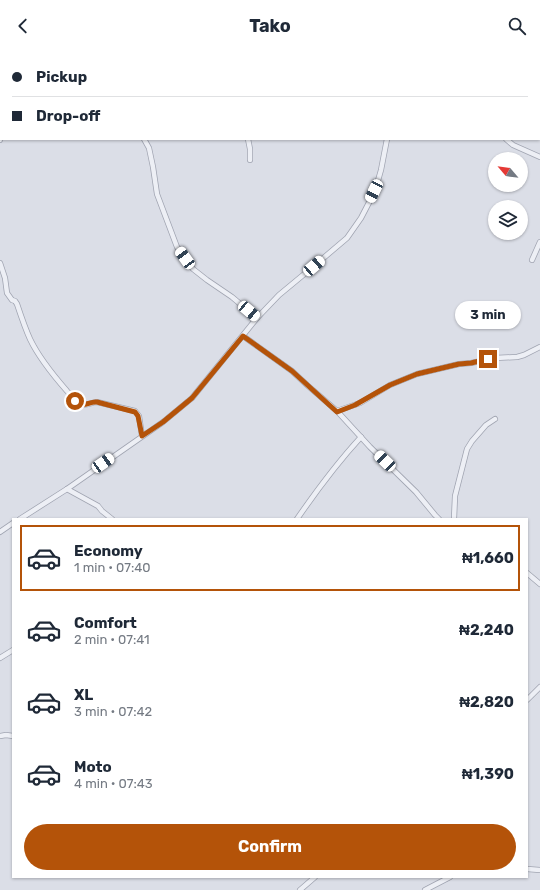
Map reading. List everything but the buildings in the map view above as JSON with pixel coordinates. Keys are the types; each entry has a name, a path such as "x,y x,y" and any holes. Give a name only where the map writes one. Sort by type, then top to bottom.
{"street":[{"path":"145,140 149,148 157,194 177,247 193,269 258,318"},
{"path":"248,140 250,160"},
{"path":"22,518 67,489 163,422 192,398 258,318 279,295 347,238 361,218 374,191 381,170 387,140"},
{"path":"507,140 540,157"},
{"path":"532,260 540,242"},
{"path":"0,263 5,278 7,293 9,297 17,304 30,340 52,374 78,404 87,405 97,402 135,412 138,416 142,436"},
{"path":"243,336 292,371 337,412 416,492 431,512 438,518"},
{"path":"337,412 355,405 390,385 417,374 488,359 517,357 540,347"},
{"path":"454,518 455,496 467,449 486,425 495,419"},
{"path":"299,518 337,465 361,437"},
{"path":"67,489 98,506 111,518"},
{"path":"0,532 12,524"},
{"path":"528,575 540,584"},
{"path":"0,658 12,651"},
{"path":"528,699 540,687"},
{"path":"0,736 12,736"},
{"path":"528,869 540,870"},
{"path":"300,890 314,878"},
{"path":"425,890 448,878"}],"route":[{"path":"75,401 82,405 97,402 132,410 137,413 142,436 163,422 192,398 243,336 292,371 337,412 360,403 390,385 417,374 488,359"}]}
